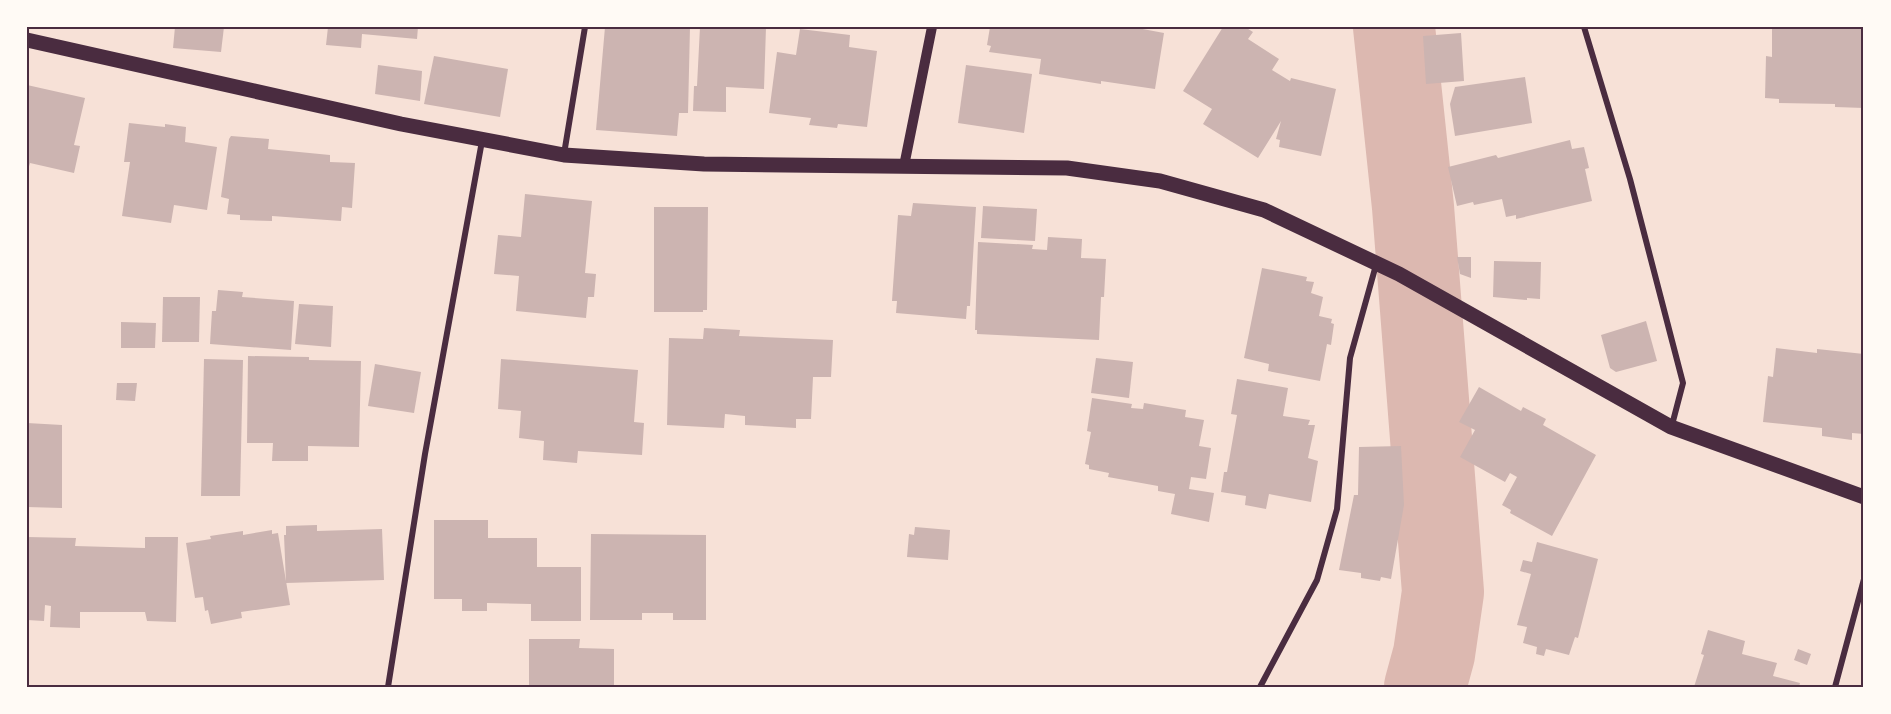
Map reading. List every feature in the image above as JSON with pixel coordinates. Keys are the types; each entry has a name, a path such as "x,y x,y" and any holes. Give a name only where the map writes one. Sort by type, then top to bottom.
{"main road":[{"path":"27,40 401,124 564,155 704,164 1067,168 1160,181 1264,210 1398,274 1671,427 1864,497"}],"street":[{"path":"564,155 585,27"},
{"path":"904,166 932,27"},
{"path":"1584,27 1630,179 1683,383 1671,427"},
{"path":"388,687 425,454 482,140"},
{"path":"1260,687 1317,579 1337,509 1350,358 1377,263"},
{"path":"1836,687 1864,579"}],"building":[{"path":"175,27 224,27 221,52 173,48"},
{"path":"328,27 418,27 417,39 362,34 361,48 326,45"},
{"path":"605,27 690,27 688,113 679,113 677,136 596,130"},
{"path":"700,27 766,27 764,89 726,87 726,112 693,111 694,86 697,86"},
{"path":"990,27 1132,27 1164,33 1155,89 1101,81 1101,84 1039,74 1041,59 989,52 991,46 987,45"},
{"path":"1223,27 1245,27 1253,32 1248,39 1279,59 1272,70 1290,81 1291,78 1336,89 1321,156 1279,147 1280,140 1276,139 1281,121 1258,158 1203,124 1212,109 1183,91"},
{"path":"1772,27 1864,27 1864,108 1835,107 1835,104 1779,103 1779,99 1765,98 1766,56 1772,57"},
{"path":"800,29 850,35 849,47 877,51 867,127 838,124 837,128 809,125 811,118 769,113 777,52 796,55"},
{"path":"1461,33 1464,81 1426,84 1423,36"},
{"path":"434,56 508,69 500,117 424,104"},
{"path":"378,65 422,71 420,101 375,94"},
{"path":"966,65 1032,74 1024,133 958,123"},
{"path":"1525,77 1532,123 1455,136 1450,104 1455,87"},
{"path":"27,85 85,98 74,145 80,146 74,173 30,163 27,173"},
{"path":"129,123 186,127 185,142 217,147 207,210 174,205 171,223 122,216 130,162 124,162"},
{"path":"231,136 269,139 268,149 330,155 330,162 355,163 352,208 342,207 341,221 272,216 272,221 240,220 240,215 227,214 229,199 221,197"},
{"path":"1570,140 1572,149 1584,147 1589,168 1585,169 1592,201 1516,219 1516,215 1506,217 1502,199 1457,206 1448,167 1496,155 1498,158"},
{"path":"525,194 592,201 585,273 596,274 594,297 588,297 586,318 516,311 519,276 494,274 498,235 521,237"},
{"path":"913,203 976,207 970,306 967,306 966,319 896,313 897,301 892,301 898,215 911,216"},
{"path":"983,206 1037,209 1035,241 981,238"},
{"path":"654,207 708,207 707,310 703,312 654,312"},
{"path":"1048,237 1082,239 1081,258 1106,259 1099,340 977,334 975,330 978,242 1033,245 1032,249 1047,250"},
{"path":"1457,257 1471,257 1471,278 1460,274"},
{"path":"1494,261 1541,262 1540,299 1493,297"},
{"path":"1262,268 1307,277 1306,281 1314,282 1311,293 1323,297 1319,316 1332,319 1331,323 1334,324 1331,345 1327,344 1320,381 1268,371 1269,364 1244,358"},
{"path":"218,290 243,292 242,297 294,301 291,350 210,344 212,311 216,311"},
{"path":"163,297 200,297 199,342 162,342"},
{"path":"299,304 333,306 331,347 295,344"},
{"path":"1646,321 1657,361 1616,372 1610,368 1601,335"},
{"path":"121,322 156,323 155,348 121,348"},
{"path":"704,328 740,330 739,336 833,340 831,377 813,377 811,419 796,419 796,428 745,425 745,416 725,414 724,428 667,425 669,338 703,339"},
{"path":"1776,348 1817,353 1817,349 1864,354 1864,434 1852,433 1852,440 1822,436 1822,428 1763,422 1768,376 1773,377"},
{"path":"248,356 361,361 359,447 308,446 308,461 272,461 273,443 247,443"},
{"path":"1096,358 1133,362 1129,398 1091,393"},
{"path":"204,359 243,360 240,496 201,496"},
{"path":"501,359 638,370 634,422 644,423 642,455 578,451 577,463 543,460 544,441 519,438 521,411 498,409"},
{"path":"375,364 421,372 414,413 368,406"},
{"path":"1237,379 1288,388 1283,416 1310,420 1308,425 1315,425 1308,458 1318,461 1311,502 1269,494 1266,509 1245,505 1246,496 1221,492 1224,472 1227,472 1237,415 1231,414"},
{"path":"117,383 137,383 135,401 116,400"},
{"path":"1479,387 1521,411 1523,407 1546,419 1543,425 1596,455 1552,536 1510,513 1511,510 1502,505 1517,477 1510,473 1505,482 1460,457 1475,430 1459,422"},
{"path":"1092,398 1132,404 1131,408 1143,409 1144,403 1186,410 1185,417 1204,420 1199,446 1211,448 1206,479 1191,477 1189,489 1214,493 1209,522 1171,514 1175,494 1158,491 1158,486 1108,477 1109,473 1089,469 1089,465 1085,464 1091,432 1087,431"},
{"path":"27,423 62,425 62,508 27,507"},
{"path":"1401,446 1404,505 1391,579 1381,577 1380,581 1361,578 1361,573 1339,570 1354,495 1358,495 1359,447"},
{"path":"434,520 488,520 488,538 537,538 537,567 581,567 581,621 531,621 531,604 487,603 487,611 462,611 462,599 434,599"},
{"path":"317,525 317,531 382,529 384,580 286,583 284,535 286,535 286,526"},
{"path":"915,527 950,530 948,560 907,557 909,534 914,535"},
{"path":"272,530 272,534 278,533 290,605 241,612 242,618 211,624 208,610 205,611 203,597 195,598 186,543 211,539 210,536 243,531 243,535"},
{"path":"591,534 706,535 706,620 673,620 673,613 642,613 642,620 590,620"},
{"path":"27,537 76,538 75,546 145,548 145,537 178,537 176,622 147,621 145,612 80,612 80,628 50,627 51,606 45,605 44,621 27,620"},
{"path":"1537,542 1598,559 1578,638 1575,637 1569,655 1546,649 1544,656 1536,654 1537,647 1523,643 1527,627 1517,625 1531,574 1520,571 1523,560 1532,562"},
{"path":"1708,630 1745,641 1742,654 1777,663 1773,676 1800,683 1799,687 1694,687 1704,655 1701,654"},
{"path":"529,639 580,639 579,648 614,649 614,687 529,687"},
{"path":"1798,649 1811,654 1807,665 1794,660"}],"waterway":[{"path":"1394,27 1413,207 1443,592 1434,654 1425,687"}]}
